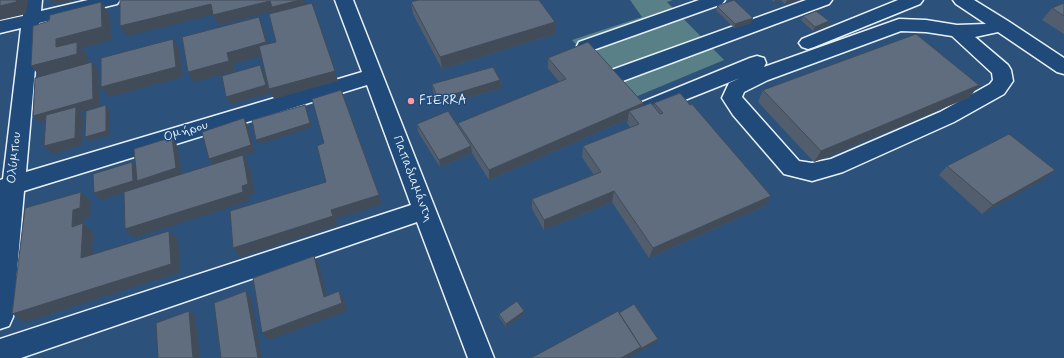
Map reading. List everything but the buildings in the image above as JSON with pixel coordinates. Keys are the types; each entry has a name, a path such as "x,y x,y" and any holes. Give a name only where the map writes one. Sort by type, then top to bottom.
{"street":[{"path":"0,27 31,10 111,0"},
{"name":"Παπαδιαμάντη","path":"344,0 481,358"},
{"path":"586,46 716,0"},
{"path":"613,77 823,0"},
{"path":"647,108 914,0"},
{"path":"962,0 1064,67"},
{"name":"Ολύμπου","path":"0,317 6,187 31,10"},
{"path":"957,31 1001,70 1003,81 997,89 947,117 835,166 812,172 792,168 740,110 732,98 736,88 761,75 899,25 926,26 957,31 982,31 1002,25"},
{"name":"Ομήρου","path":"6,187 373,76"},
{"path":"0,352 424,210"}],"green space":[{"path":"630,0 673,0 667,2 724,60 628,100 572,40 642,17"}],"place":[{"name":"FIERRA","path":"411,101"}]}
